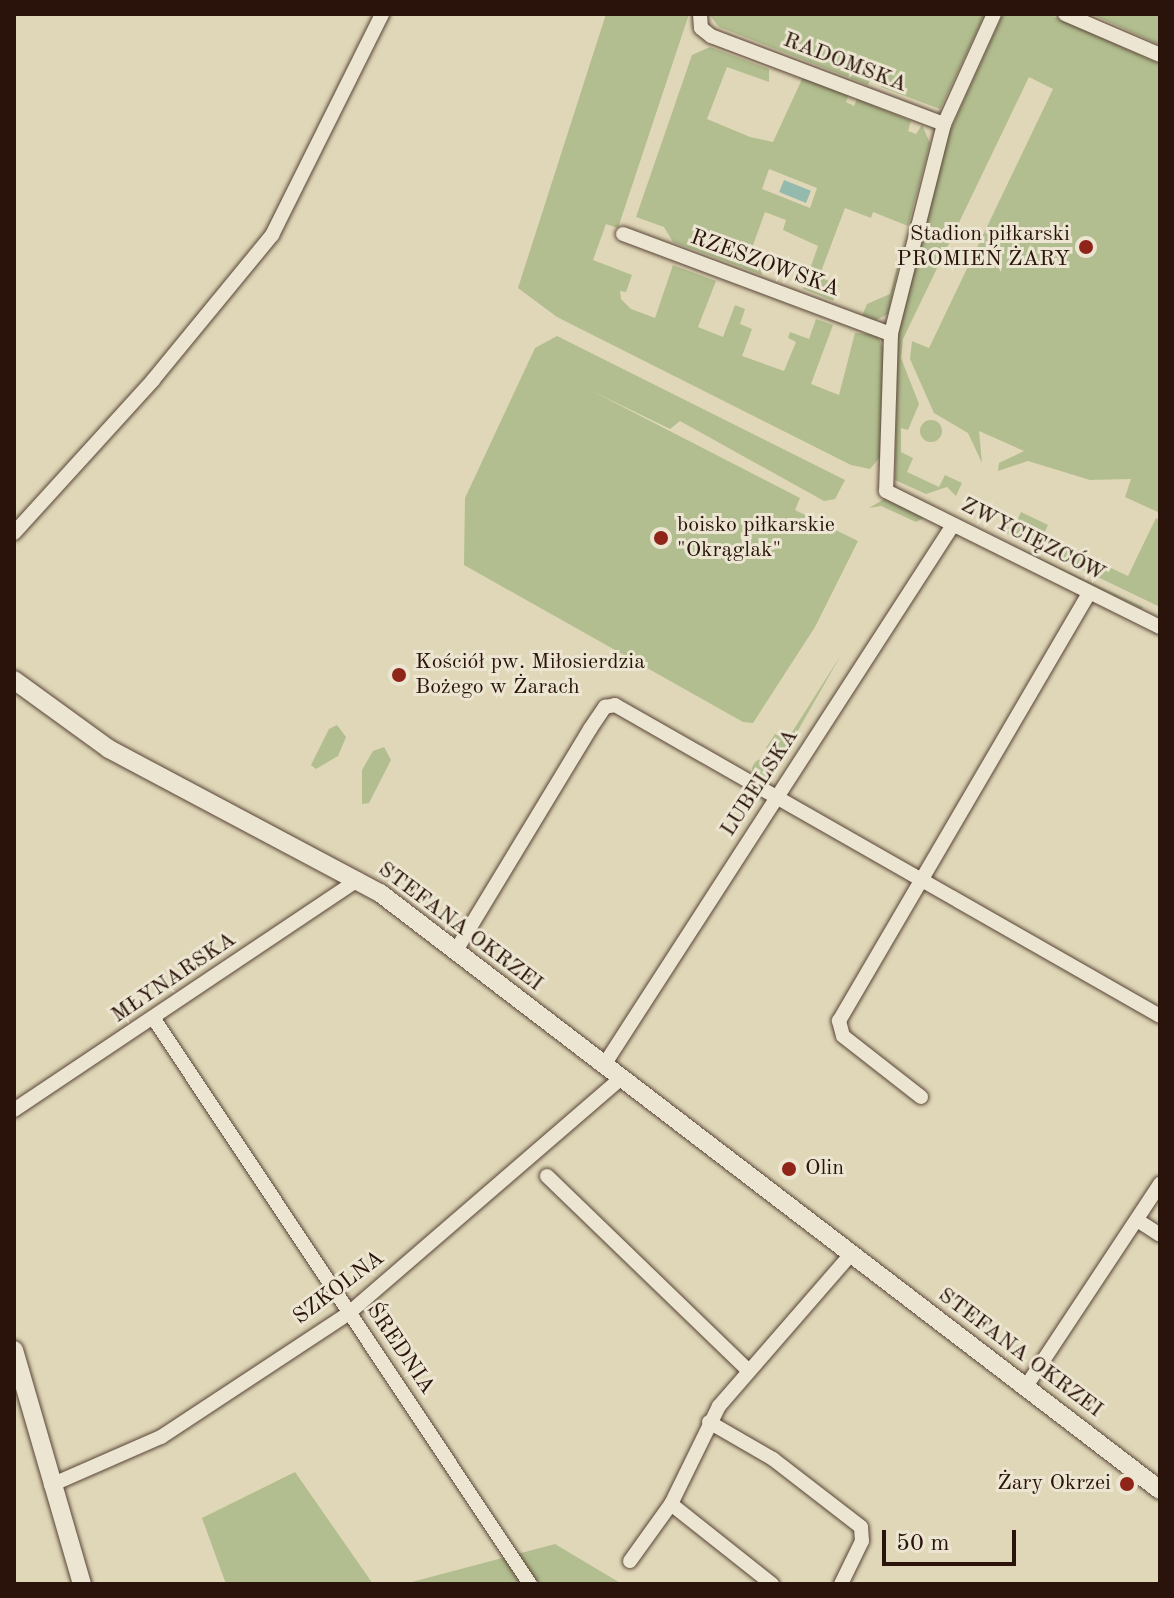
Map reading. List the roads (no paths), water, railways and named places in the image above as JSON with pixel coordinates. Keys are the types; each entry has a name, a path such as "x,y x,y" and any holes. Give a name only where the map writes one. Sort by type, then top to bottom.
{"street":[{"path":"14,533 153,380 272,235 382,14"},
{"name":"RADOMSKA","path":"700,14 701,28 711,36 944,124"},
{"path":"891,334 944,124 994,14"},
{"path":"1065,14 1160,55"},
{"name":"RZESZOWSKA","path":"623,234 891,334"},
{"name":"ZWYCIĘZCÓW","path":"891,334 886,491 1160,627"},
{"name":"LUBELSKA","path":"604,1065 953,525"},
{"path":"921,1097 843,1036 839,1021 1089,593"},
{"name":"STEFANA OKRZEI","path":"14,680 109,749 358,880 1160,1490"},
{"path":"455,952 590,729 605,707 615,705 760,791 779,795 1160,1016"},
{"name":"MŁYNARSKA","path":"14,1110 358,880"},
{"name":"ŚREDNIA","path":"154,1019 530,1584"},
{"name":"SZKOLNA","path":"51,1485 161,1437 349,1313 621,1078"},
{"path":"547,1176 748,1370"},
{"path":"1025,1388 1160,1184"},
{"path":"1137,1220 1160,1235"},
{"path":"630,1561 671,1504 709,1422 748,1370 851,1254"},
{"path":"14,1350 82,1584"},
{"path":"709,1422 773,1459 861,1527 862,1541 841,1584"},
{"path":"671,1504 772,1584"}],"water":[{"path":"784,180 811,191 806,203 779,192"}],"place":[{"name":"Stadion piłkarski PROMIEŃ ŻARY","path":"1086,247"},
{"name":"boisko piłkarskie \"Okrąglak\"","path":"661,538"},
{"name":"Kościół pw. Miłosierdzia Bożego w Żarach","path":"399,675"},
{"name":"Olin","path":"789,1169"},
{"name":"Żary Okrzei","path":"1127,1484"}]}
